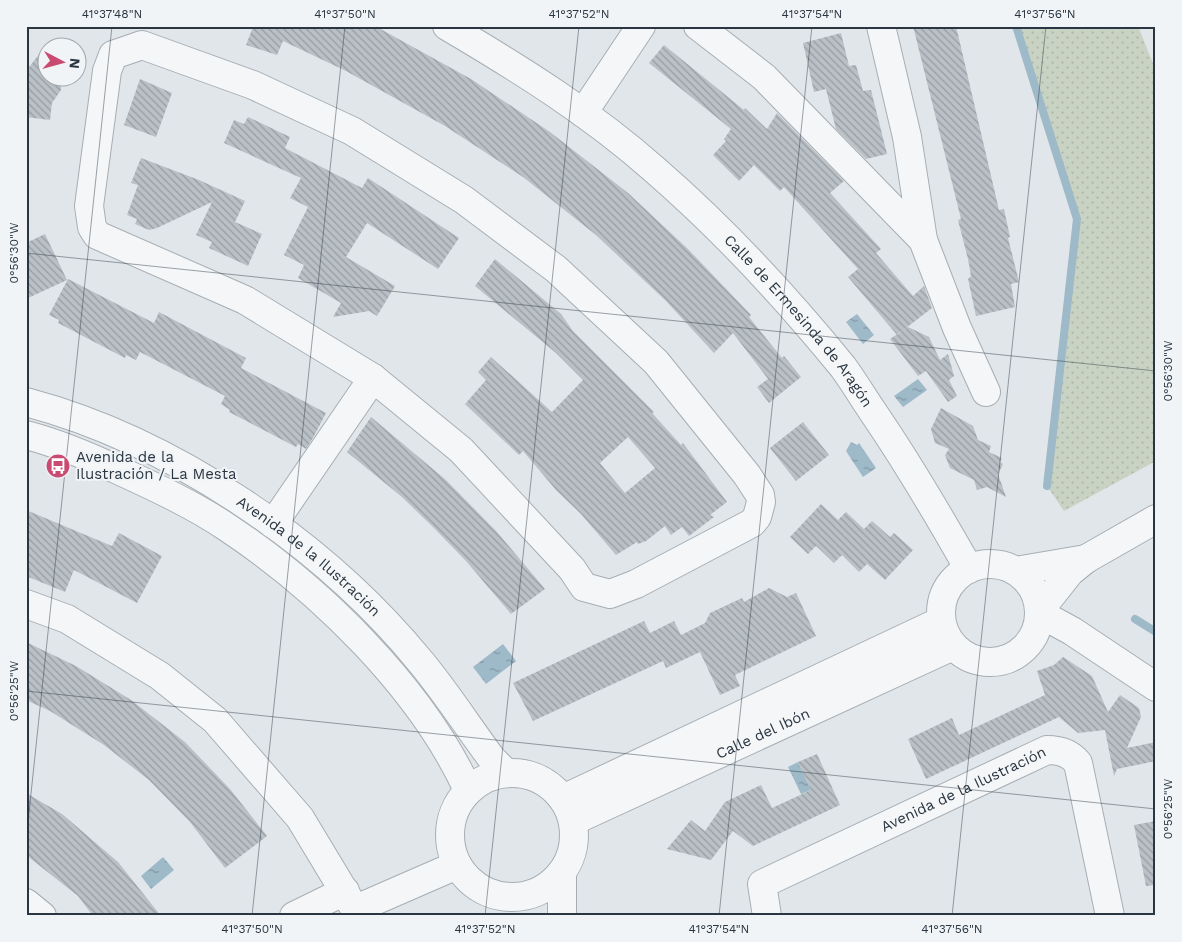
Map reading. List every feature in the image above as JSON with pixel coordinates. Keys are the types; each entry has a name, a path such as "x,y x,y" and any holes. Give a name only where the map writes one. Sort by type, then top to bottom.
{"street":[{"name":"Calle de Ermesinda de Aragón","path":"447,26 507,62 583,113 654,169 717,227 774,288 844,368 906,460 969,568"},
{"path":"583,113 641,26"},
{"path":"698,26 764,77 924,240"},
{"path":"881,26 906,137 924,240 957,328 986,392"},
{"path":"142,45 253,85 352,131 464,200 556,269 656,362 747,475 760,495 760,509 752,523 740,532 636,584 610,594 584,587 572,569 461,450 373,378 245,300 107,242 94,232 89,206 107,71 114,55 142,45"},
{"path":"273,524 373,378"},
{"name":"Avenida de la Ilustración","path":"26,402 95,424 133,441 207,480 298,542 370,607 407,647 456,708 488,753 506,773"},
{"name":"Avenida de la Ilustración","path":"26,435 80,453 151,485 227,528 270,558 322,602 378,659 423,713 456,764 468,790"},
{"path":"1039,612 1070,572 1086,559 1156,518"},
{"path":"1016,571 1032,588 1039,612 1038,625 1027,646 1008,660 996,662 978,661 962,654 953,646 943,630 941,609 949,585 969,568 989,564 1016,571 1086,559"},
{"path":"26,604 67,619 151,671 215,720 300,818 353,905"},
{"path":"1039,612 1072,631 1156,687"},
{"name":"Calle del Ibón","path":"568,810 941,621"},
{"name":"Calle del Ibón","path":"568,810 953,646"},
{"name":"Avenida de la Ilustración","path":"767,916 762,884 1047,750 1063,752 1072,756 1078,763 1110,916"},
{"path":"506,773 522,773 538,778 552,787 568,810 573,848 562,872 552,884 518,907 474,885 457,865 451,850 452,818 458,803 468,790 485,778 506,773"},
{"path":"294,916 353,905 457,865"},
{"path":"562,872 562,916"},
{"path":"26,903 42,916"}],"green space":[{"path":"1016,26 1138,26 1156,71 1156,461 1064,511 1047,486 1077,219"}],"water":[{"path":"857,314 874,335 863,344 846,322"},
{"path":"918,379 927,390 903,407 894,396"},
{"path":"851,442 857,445 859,443 876,468 863,477 846,451"},
{"path":"503,644 516,661 486,684 473,667"},
{"path":"798,762 811,790 801,794 788,767"},
{"path":"163,857 174,870 151,889 141,876"}],"building":[{"path":"251,26 375,26 471,79 550,132 628,193 688,249 751,315 749,317 782,358 784,356 801,377 769,403 757,387 768,379 733,333 714,353 666,301 596,235 523,177 445,126 346,71 283,41 277,55 246,45 253,27"},
{"path":"913,26 956,26 999,210 1004,209 1010,237 1008,238 1019,282 1011,284 1015,307 976,316 968,279 971,276 968,259 958,220 961,219"},
{"path":"841,33 849,66 856,65 863,91 871,90 887,154 866,159 836,129 826,89 814,92 803,43"},
{"path":"664,45 744,110 745,108 767,129 777,113 844,181 830,193 881,249 876,253 913,296 924,286 932,308 897,335 848,277 858,269 784,187 780,191 754,165 739,181 713,155 726,141 724,139 731,129 649,63"},
{"path":"38,56 38,88 61,88 52,103 50,120 26,117 26,71"},
{"path":"140,79 172,93 156,137 124,125"},
{"path":"248,117 290,137 285,148 362,188 368,178 459,238 438,269 367,223 346,257 395,286 377,316 369,311 333,317 341,303 298,278 304,265 284,255 308,207 290,198 301,178 224,143 234,120 244,124"},
{"path":"141,158 199,180 245,201 235,222 262,234 248,266 209,248 212,242 196,235 212,202 157,228 149,230 135,224 137,219 127,215 138,185 131,183"},
{"path":"45,234 67,280 26,299 26,243"},
{"path":"495,259 561,314 573,331 654,412 652,413 681,445 683,443 727,502 710,515 714,517 689,536 682,527 671,535 665,526 646,541 638,544 637,542 616,555 523,451 519,455 465,404 486,380 478,372 491,357 552,412 583,380 556,353 475,286","holes":["628,437 655,468 625,493 600,463"]},
{"path":"68,279 154,323 159,312 246,358 241,368 326,413 306,449 298,444 296,447 229,412 230,410 221,404 225,396 140,352 136,360 126,355 125,358 58,323 59,320 49,315"},
{"path":"908,327 929,337 940,360 948,354 954,376 949,380 957,396 948,402 926,371 918,376 890,339"},
{"path":"941,408 973,426 978,440 991,446 989,452 1002,458 1000,462 1003,464 998,474 1006,497 987,487 977,490 974,480 950,468 945,455 949,449 935,443 931,429"},
{"path":"371,417 446,480 497,532 545,589 511,614 466,561 434,528 402,497 347,452"},
{"path":"803,422 829,455 796,481 770,448"},
{"path":"821,504 838,520 846,512 864,529 872,521 890,537 894,533 913,550 885,580 867,564 859,572 842,555 834,563 816,546 808,554 790,537"},
{"path":"26,510 112,546 119,533 162,556 137,603 74,570 65,592 26,576"},
{"path":"769,588 787,597 796,593 816,636 735,675 740,686 720,695 700,652 666,668 663,661 533,721 513,683 644,621 650,633 674,621 681,635 705,623 710,613 742,598 744,602"},
{"path":"26,642 76,666 131,700 185,742 230,789 267,836 225,868 190,822 149,780 104,745 50,711 26,700"},
{"path":"1063,657 1092,676 1108,712 1120,695 1139,708 1141,717 1127,748 1156,742 1156,761 1117,769 1114,776 1105,730 1078,733 1059,717 926,779 908,739 952,718 959,735 1045,695 1037,671 1054,665"},
{"path":"817,754 840,805 753,846 733,831 711,860 667,849 691,820 705,831 725,802 761,785 772,808 811,790 798,762"},
{"path":"26,793 62,814 118,862 161,916 93,916 78,896 26,855"},
{"path":"1156,821 1156,885 1146,886 1134,825"}],"waterway":[{"path":"1016,26 1077,219 1047,486"},
{"path":"1135,619 1156,632"}],"place":[{"name":"Avenida de la Ilustración / La Mesta","path":"58,466"}]}
